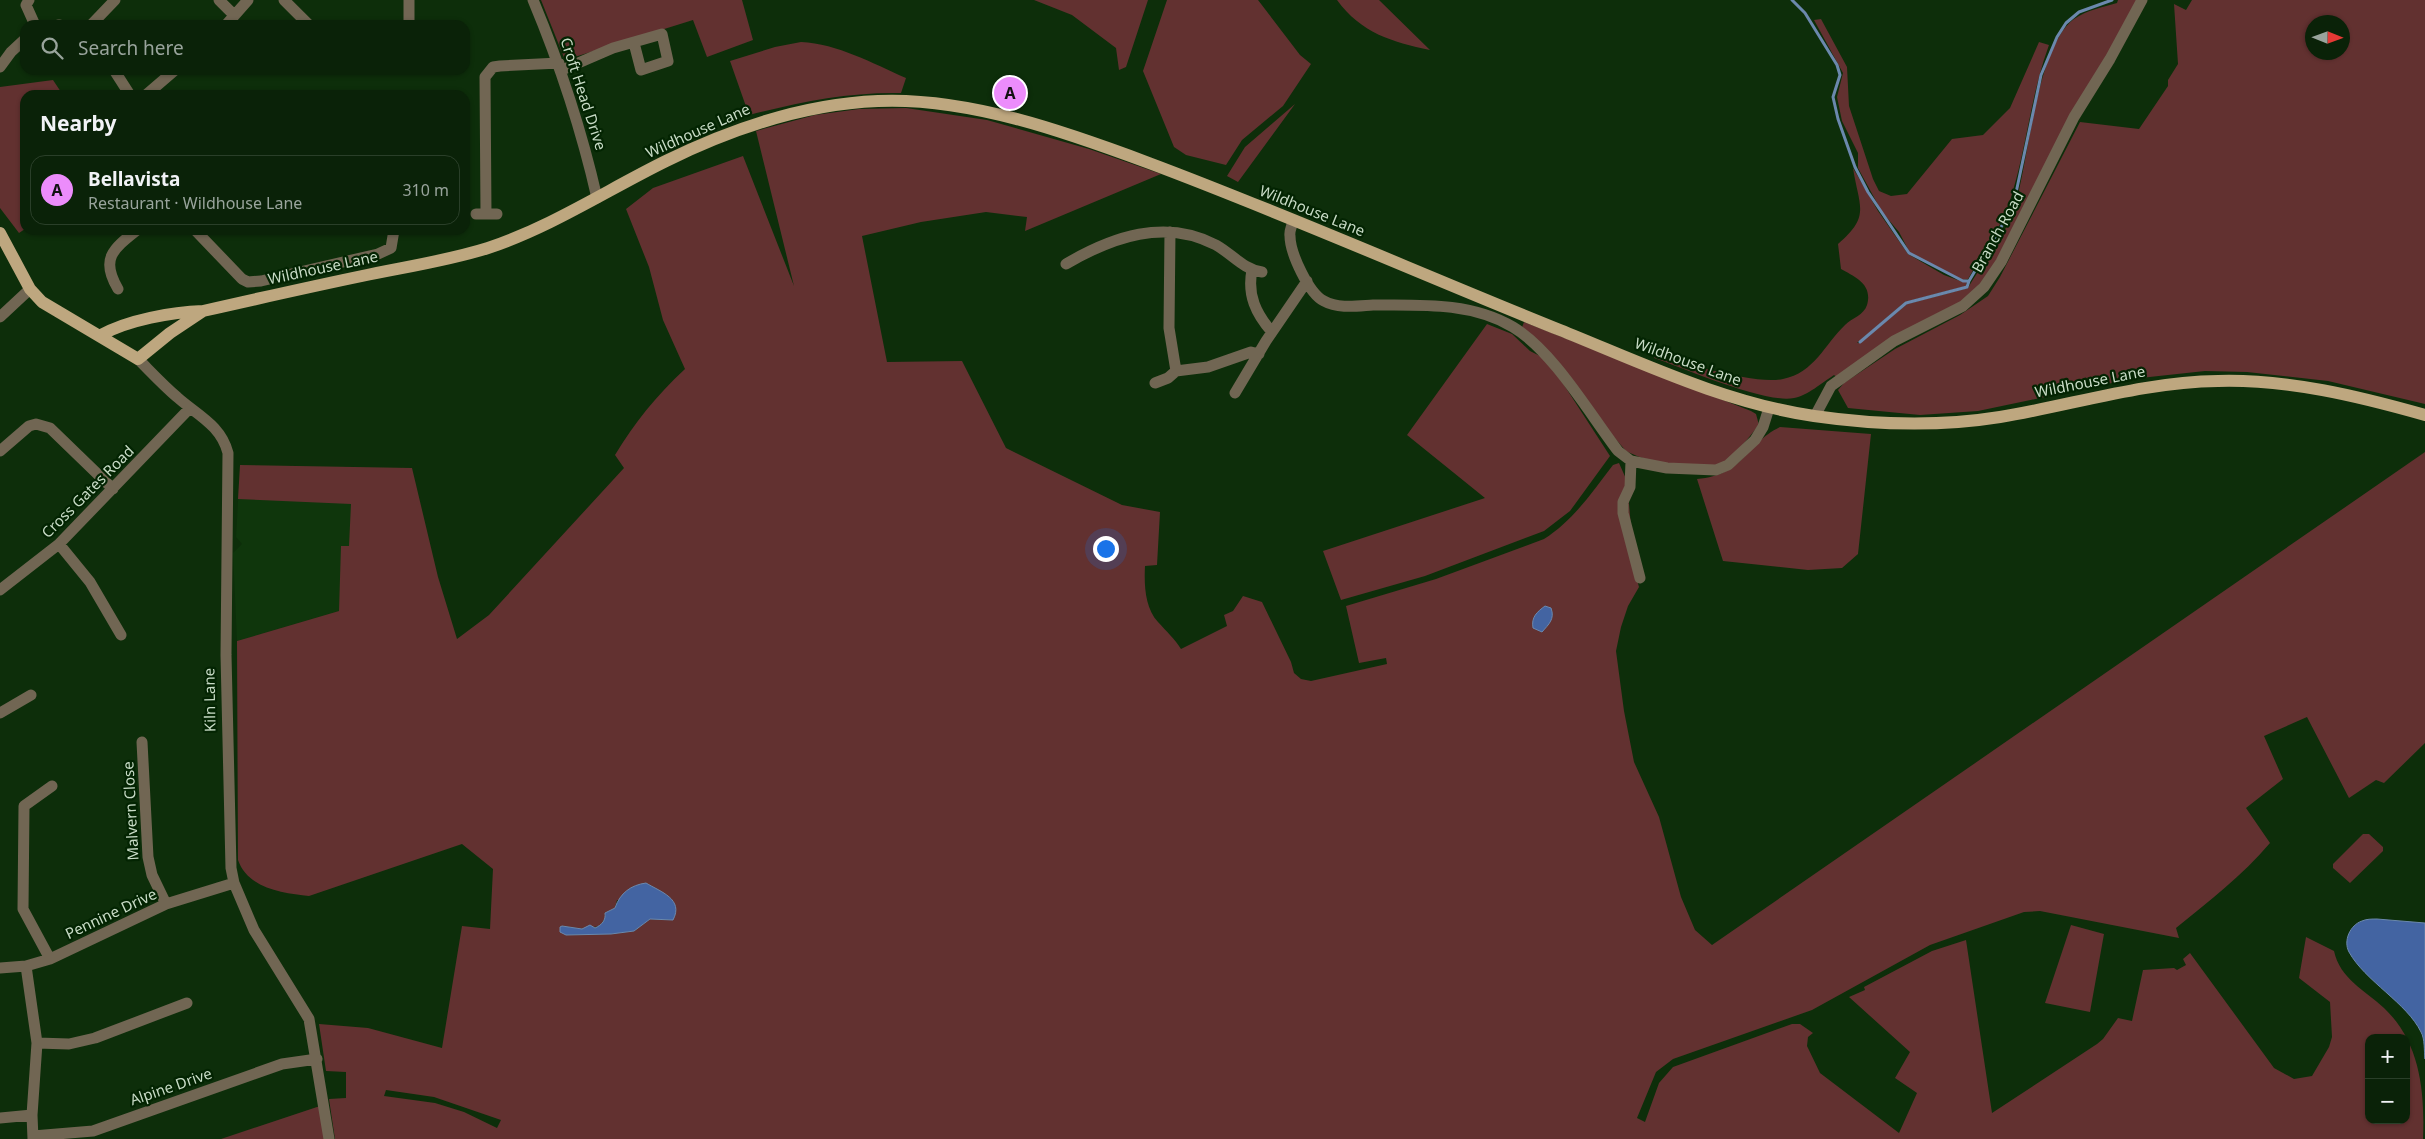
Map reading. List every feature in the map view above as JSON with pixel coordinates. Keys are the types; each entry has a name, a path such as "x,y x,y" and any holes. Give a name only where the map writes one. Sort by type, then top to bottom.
{"main road":[{"name":"Wildhouse Lane","path":"101,336 122,326 186,312 203,311 438,261 488,248 543,225 663,162 755,123 816,108 876,101 920,101 1004,117 1076,135 1188,178 1634,360 1721,394 1769,408 1814,416 1882,423 1955,423 2004,416 2137,388 2220,380 2274,384 2346,394 2425,415"},
{"path":"0,232 30,288 49,306 138,358"},
{"name":"Wildhouse Lane","path":"138,358 170,333 203,311"}],"street":[{"path":"29,0 26,5 32,20"},
{"path":"96,20 115,0"},
{"path":"219,0 234,14"},
{"path":"230,20 248,0"},
{"path":"284,0 304,20"},
{"path":"409,0 409,20"},
{"name":"Croft Head Drive","path":"534,0 561,67 579,121 597,198"},
{"name":"Branch Road","path":"1814,416 1831,386 1894,342 1963,306 1984,287 2001,262 2074,117 2110,59 2142,0"},
{"path":"0,67 10,52 20,43"},
{"path":"486,214 485,77 493,67 561,67 613,48 634,43"},
{"path":"117,75 127,90"},
{"path":"152,90 169,75"},
{"path":"1293,221 1290,236 1298,266 1315,294 1324,301 1339,306 1424,305 1463,308 1513,328 1550,360 1618,451 1632,461 1683,470 1716,470 1728,465 1755,440 1763,427 1769,408"},
{"path":"1066,264 1096,247 1120,238 1146,233 1170,232 1199,238 1214,244 1257,271 1250,280 1252,301 1272,332"},
{"path":"1170,232 1169,328 1176,371"},
{"path":"118,289 110,275 109,260 116,246 130,235"},
{"path":"200,235 242,279 248,282 261,281 378,254 390,248 393,235"},
{"path":"1235,393 1272,332 1307,280"},
{"path":"0,317 30,288"},
{"path":"1155,383 1168,378 1176,371 1208,366 1251,352 1258,354"},
{"name":"Kiln Lane","path":"138,358 167,388 221,434 228,453 226,655 230,834 234,883 254,930 309,1019 318,1059 330,1139"},
{"name":"Cross Gates Road","path":"0,590 59,544 190,408"},
{"path":"0,452 29,426 44,425 113,489"},
{"path":"1632,461 1630,487 1623,502 1623,513 1640,578"},
{"path":"59,544 90,582 121,635"},
{"path":"0,713 31,695"},
{"name":"Malvern Close","path":"140,746 148,857 152,876 166,904"},
{"path":"50,959 23,909 24,806 52,786"},
{"name":"Pennine Drive","path":"0,968 26,966 50,959 166,904 234,883"},
{"path":"26,966 37,1043 32,1115 33,1137"},
{"path":"37,1043 69,1044 95,1038 187,1004"},
{"name":"Alpine Drive","path":"33,1137 93,1131 282,1064 318,1059"},
{"path":"0,1118 32,1115"}],"shaded area":[{"path":"541,0 742,0 753,40 707,57 693,20 565,60"},
{"path":"1034,0 1148,0 1126,67 1119,70 1116,48 1072,15"},
{"path":"1167,0 1258,0 1300,55 1311,64 1283,106 1242,140 1226,165 1186,155 1174,147 1143,71"},
{"path":"1337,0 1379,0 1430,50 1378,34 1356,21"},
{"path":"2118,0 2138,0 1999,260 1972,296 1838,378 1834,375 1809,392 1794,398 1764,396 1745,391 1654,358 1656,355 1738,376 1770,380 1794,376 1811,364 1838,333 1858,316 1867,305 1868,298 1865,286 1857,278 1841,269 1838,244 1855,226 1859,218 1860,202 1853,168 1878,211 1908,254 1944,275 1967,282 1966,286 1905,302 1857,343 1860,343 1907,304 1968,288 2013,213 2019,192 2035,109 2050,55 2061,34 2074,19 2084,13 2117,3"},
{"path":"2192,0 2425,0 2425,404 2328,381 2247,372 2205,371 2131,379 1978,411 1920,415 1848,408 1838,390 1844,383 1895,349 1960,315 1988,296 2000,277 2080,122 2139,129 2168,86 2168,80 2178,64 2174,4 2186,10"},
{"path":"1821,19 1847,67 1849,106 1873,179 1879,191 1891,196 1907,194 1952,139 1983,135 2010,108 2039,42 2049,45 2038,82 2017,176 2008,205 1999,227 1968,279 1963,280 1910,253 1899,232 1882,212 1858,168 1858,153 1842,121 1837,97 1843,73 1814,20"},
{"path":"801,42 842,50 906,78 901,93 843,96 749,115 730,61 775,47"},
{"path":"53,80 60,90 20,90 19,233 0,208 0,87"},
{"path":"1295,104 1238,182 1227,176 1245,147"},
{"path":"906,108 987,120 1089,149 1161,174 1025,231 1027,217 986,212 921,222 862,236 887,362 962,361 1006,448 1122,505 1160,512 1157,565 1145,566 1146,596 1150,610 1181,649 1227,626 1224,615 1233,611 1243,596 1262,602 1291,662 1294,673 1301,679 1311,681 1387,664 1386,658 1359,663 1346,606 1436,579 1544,539 1573,514 1613,465 1619,463 1627,481 1635,573 1639,587 1628,606 1616,651 1624,711 1634,762 1659,817 1681,897 1695,930 1712,945 2425,452 2425,743 2384,783 2376,780 2349,798 2307,717 2264,736 2283,779 2246,808 2270,843 2237,877 2176,928 2179,938 2040,911 2024,912 1930,945 1812,1010 1673,1059 1656,1072 1637,1118 1645,1122 1659,1083 1673,1067 1792,1024 1800,1024 1813,1033 1808,1037 1807,1046 1820,1073 1899,1133 1917,1093 1895,1078 1910,1052 1849,997 1865,990 1864,987 1932,951 1966,940 1992,1113 2097,1044 2103,1039 2118,1018 2132,1021 2143,970 2174,968 2177,970 2186,965 2183,959 2190,953 2274,1068 2294,1079 2312,1076 2329,1047 2332,1037 2330,1002 2299,978 2306,937 2334,951 2337,961 2347,977 2384,1008 2405,1034 2365,1034 2365,1124 2410,1124 2410,1045 2418,1068 2421,1085 2423,1139 335,1139 329,1099 346,1098 346,1072 326,1071 319,1024 368,1028 442,1048 462,926 490,929 493,869 462,844 309,896 268,888 258,883 243,870 238,860 237,641 339,611 341,546 349,546 351,504 238,499 240,465 412,468 438,577 457,639 489,615 624,468 615,455 630,431 647,410 685,369 663,320 649,267 626,209 653,188 743,156 794,286 756,131 815,115 859,109","holes":["617,900 673,920 650,919 634,931 611,934 566,935 562,926 582,929 600,926 605,918 605,913 615,908","386,1090 434,1097 501,1120 497,1128 464,1112 435,1103 384,1096"]},
{"path":"1524,322 1751,411 1756,414 1759,425 1734,454 1717,465 1695,467 1670,465 1635,455 1626,451 1521,330"},
{"path":"1487,324 1512,334 1530,351 1542,357 1553,368 1610,456 1570,511 1544,531 1425,576 1341,600 1323,551 1485,498 1407,435"},
{"path":"1780,427 1871,434 1858,554 1842,568 1808,570 1723,561 1697,479 1725,472 1768,434"},
{"path":"240,465 412,468 339,611 237,641 233,553 242,544 236,537"},
{"path":"2363,834 2369,834 2383,847 2383,851 2350,883 2333,868 2333,864"},
{"path":"2071,925 2104,934 2090,1012 2045,1003"},
{"path":"320,1106 325,1139 221,1139"}],"water":[{"path":"1545,606 1551,608 1552,615 1551,621 1542,632 1533,628 1533,621 1537,613"},
{"path":"646,883 664,893 673,901 676,913 673,920 650,919 634,931 611,934 566,935 560,932 560,927 562,926 582,929 590,925 595,928 597,927 602,924 605,913 615,908 623,894 636,886"},
{"path":"2377,919 2425,923 2425,1059 2423,1038 2415,1021 2365,973 2347,948 2347,938 2354,926 2364,920"}],"waterway":[{"path":"1792,0 1805,13 1837,65 1840,75 1833,97 1838,119 1855,167 1868,192 1909,253 1963,281 1969,281 2013,207 2041,75 2057,37 2066,23 2079,12 2112,0"},
{"path":"1860,342 1906,303 1967,287 1969,281"}],"place":[{"name":"Bellavista","path":"1010,93"}]}
